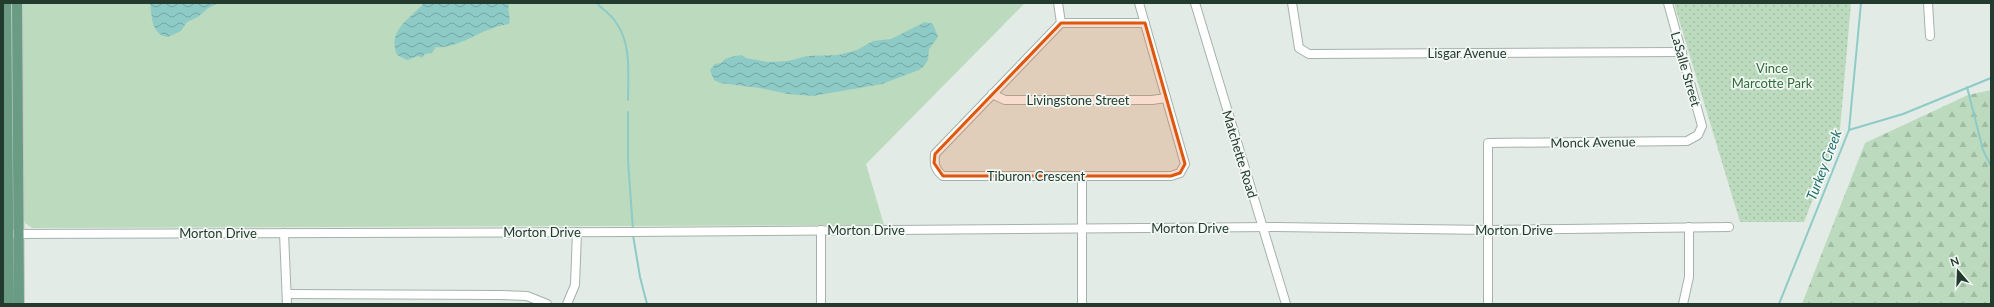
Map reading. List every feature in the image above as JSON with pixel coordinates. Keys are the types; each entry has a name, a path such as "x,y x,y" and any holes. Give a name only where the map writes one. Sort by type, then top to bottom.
{"main road":[{"path":"6,3 6,234 9,304"},
{"path":"17,3 19,304"}],"street":[{"path":"1058,3 1061,23 1145,23"},
{"name":"Tiburon Crescent","path":"1061,23 935,154 934,162 937,171 943,176 1171,176 1180,173 1185,164 1139,3"},
{"name":"Matchette Road","path":"1195,3 1286,304"},
{"name":"Lisgar Avenue","path":"1292,3 1299,48 1309,54 1682,52"},
{"name":"LaSalle Street","path":"1668,3 1702,126 1698,135"},
{"path":"1928,3 1930,36"},
{"name":"Livingstone Street","path":"992,94 1005,100 1152,100 1166,98"},
{"name":"Monck Avenue","path":"1488,230 1488,143 1687,141 1698,135"},
{"path":"1082,176 1082,304"},
{"name":"Morton Drive","path":"6,234 638,232 1262,227 1488,230 1729,227"},
{"path":"1683,304 1689,277 1689,228"},
{"path":"821,230 821,304"},
{"path":"1488,230 1488,304"},
{"path":"568,304 575,285 577,232"},
{"path":"284,233 288,304"},
{"path":"287,294 527,296 547,304"}],"highlighted area":[{"path":"1061,23 1145,23 1185,164 1180,173 1171,176 943,176 934,163 935,154"}],"green space":[{"path":"21,3 1024,4 866,164 884,225 32,228 25,223 23,216"},
{"name":"Vince Marcotte Park","path":"1674,3 1851,3 1840,129 1804,222 1740,222"},
{"path":"1991,90 1991,304 1802,304 1865,143 1968,95"}],"water":[{"path":"150,3 218,3 207,9 198,17 187,22 181,31 168,37 158,33 155,29"},
{"path":"424,3 509,3 509,24 493,28 450,46 436,47 432,53 425,54 422,58 418,56 407,60 397,55 395,39 397,32 406,20"},
{"path":"925,22 933,24 938,37 929,49 928,60 924,66 919,70 882,84 813,96 788,94 760,88 720,83 714,80 710,70 715,64 721,63 733,56 742,55 746,58 768,62 788,61 807,56 838,55 857,50 873,41 891,39"}],"waterway":[{"path":"597,3 615,21 624,39 628,59 628,100"},
{"name":"Turkey Creek","path":"1779,304 1849,130 1861,3"},
{"path":"1849,130 1903,114 1991,78"},
{"path":"1967,87 1983,150 1991,166"},
{"path":"628,112 628,161 633,230"},
{"path":"633,235 640,277 647,304"}]}
